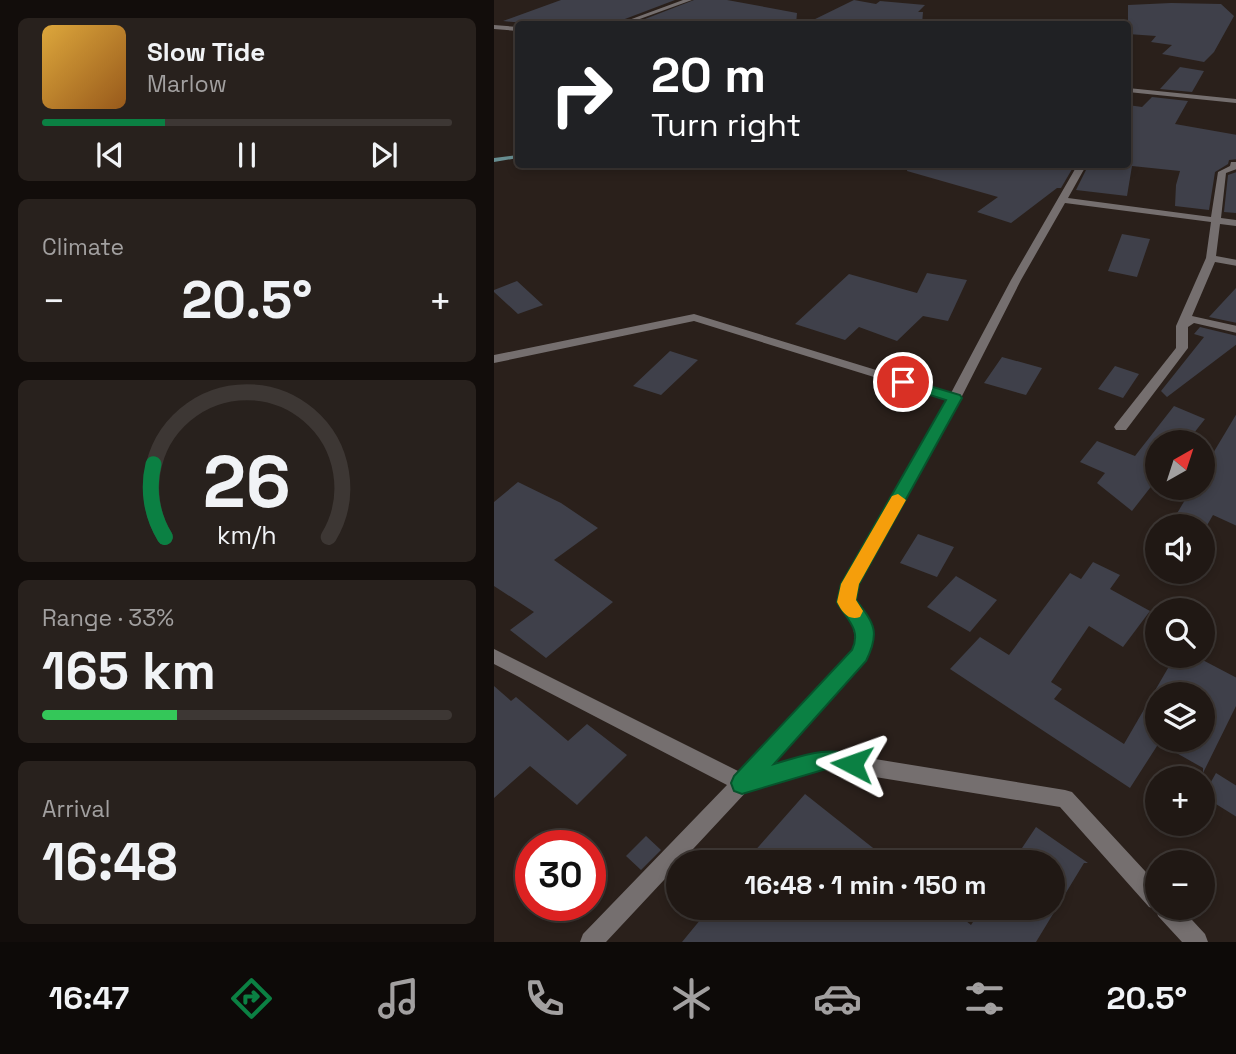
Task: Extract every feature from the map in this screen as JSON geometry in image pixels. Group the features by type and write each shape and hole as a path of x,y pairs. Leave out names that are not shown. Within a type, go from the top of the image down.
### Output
{"street":[{"path":"630,21 689,0"},
{"path":"494,27 515,29"},
{"path":"1131,90 1237,101"},
{"path":"1121,427 1182,348 1182,326 1211,258 1222,172 1234,167 1234,163"},
{"path":"591,942 859,655 866,640 863,622 846,602 850,584 955,398 1016,280 1081,168"},
{"path":"1064,200 1237,223"},
{"path":"1211,258 1237,263"},
{"path":"494,359 694,317 955,398"},
{"path":"1182,326 1192,319 1237,330"},
{"path":"494,656 742,783 826,760 1065,799 1145,886"},
{"path":"1176,920 1197,942"}],"building":[{"path":"561,0 675,0 620,21 503,21"},
{"path":"694,0 727,0 797,13 796,21 640,21"},
{"path":"854,0 876,4 880,1 925,5 918,12 923,12 922,21 811,21"},
{"path":"1221,4 1234,16 1214,52 1204,62 1162,54 1172,45 1151,42 1156,36 1131,34 1128,5"},
{"path":"1180,67 1204,71 1192,92 1160,89"},
{"path":"1152,97 1188,101 1175,124 1237,135 1237,159 1229,160 1228,164 1215,172 1209,210 1175,206 1180,171 1132,166 1127,196 1076,190 1087,168 1131,168 1131,105 1142,107"},
{"path":"907,168 1073,168 1061,188 1057,188 1011,223 977,212 998,197 907,171"},
{"path":"1237,172 1237,213 1224,212 1228,175"},
{"path":"1122,234 1150,239 1137,277 1108,271"},
{"path":"927,273 967,280 948,321 923,316 897,341 859,327 845,340 795,324 849,274 917,293"},
{"path":"517,281 543,305 518,314 494,292"},
{"path":"1237,287 1237,323 1209,317"},
{"path":"1200,327 1237,336 1237,344 1167,397 1161,391 1204,337 1194,334"},
{"path":"670,351 698,360 661,395 633,386"},
{"path":"1002,357 1042,368 1026,395 984,383"},
{"path":"1115,366 1139,374 1123,398 1098,389"},
{"path":"1174,406 1205,419 1196,430 1155,430"},
{"path":"1237,413 1237,526 1215,514 1177,514 1185,500 1215,500 1215,450"},
{"path":"1097,441 1135,456 1145,443 1145,494 1132,511 1097,483 1105,473 1080,462"},
{"path":"518,482 561,503 598,528 554,560 613,602 546,658 510,630 534,612 494,586 494,502"},
{"path":"918,534 954,547 937,577 900,563"},
{"path":"1093,562 1120,575 1110,589 1145,608 1145,618 1123,647 1089,626 1051,682 1062,689 1054,699 1124,744 1145,708 1145,752 1153,752 1130,788 950,669 980,637 1009,655 1070,573 1081,579"},
{"path":"956,576 997,600 970,632 927,607"},
{"path":"1215,666 1237,678 1237,704 1215,749 1215,682 1160,682 1168,668"},
{"path":"494,686 511,701 516,697 568,741 587,724 627,755 577,805 530,766 494,798"},
{"path":"1175,752 1213,752 1206,766 1199,766"},
{"path":"1215,775 1237,786 1237,817 1215,803"},
{"path":"805,794 876,850 755,850"},
{"path":"1036,827 1088,863 1084,863 1065,894 1065,850 1021,850"},
{"path":"646,836 661,850 641,870 626,856"},
{"path":"700,920 965,920 971,925 974,920 1049,920 1036,942 682,942"}],"waterway":[{"path":"494,160 515,157"}],"slow traffic":[{"path":"854,611 846,602 850,584 898,500"}],"route":[{"path":"852,764 826,760 742,783 859,655 866,640 863,622 846,602 850,584 955,398 903,382"}]}
